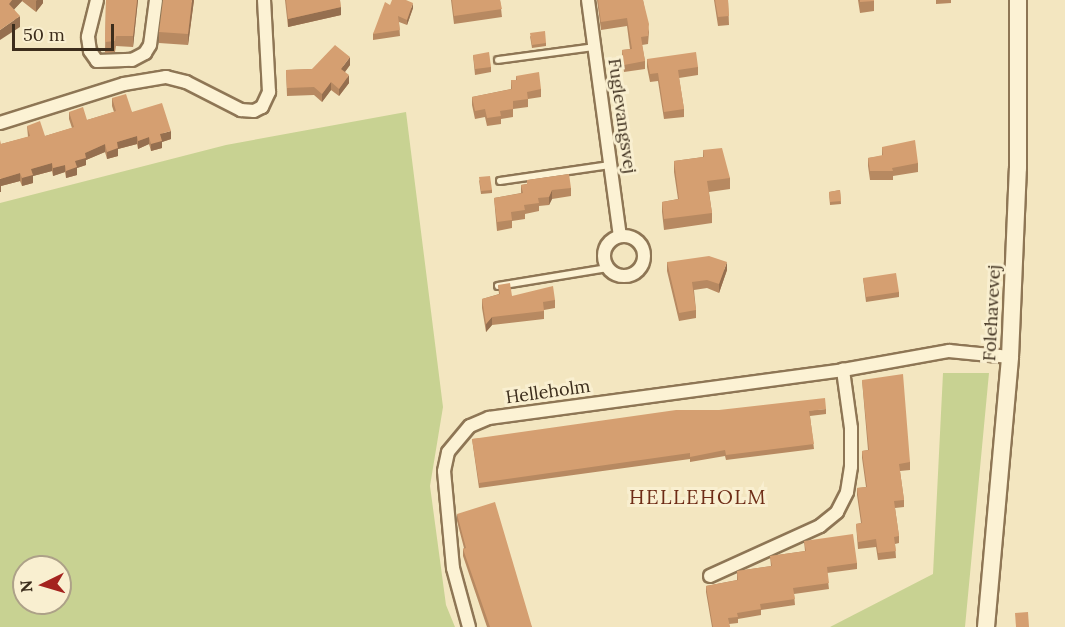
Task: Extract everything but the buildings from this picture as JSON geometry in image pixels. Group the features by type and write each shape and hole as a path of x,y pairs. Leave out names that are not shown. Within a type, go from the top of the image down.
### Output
{"street":[{"path":"97,0 88,37 90,51 97,61 132,60 145,54 150,45 156,0"},
{"path":"0,123 124,84 166,77 186,82 241,110 254,111 262,107 269,92 264,0"},
{"name":"Fuglevangsvej","path":"588,0 620,236"},
{"name":"Folehavevej","path":"986,627 1010,357 1018,168 1018,0"},
{"path":"620,236 636,240 642,247 643,264 632,276 622,277 608,268 605,248 620,236"},
{"name":"Helleholm","path":"469,627 453,568 444,471 448,452 470,426 489,418 843,370 949,351 1010,357"},
{"path":"710,576 820,526 837,512 847,492 851,467 851,428 843,370"}],"lane":[{"path":"498,60 595,47"},
{"path":"500,181 611,164"},
{"path":"498,286 608,268"}],"green space":[{"path":"406,112 443,407 430,486 446,605 455,627 0,627 0,203 226,145"},
{"path":"943,373 989,373 965,627 830,627 933,574"}],"district":[{"name":"HELLEHOLM","path":"698,496"}]}
